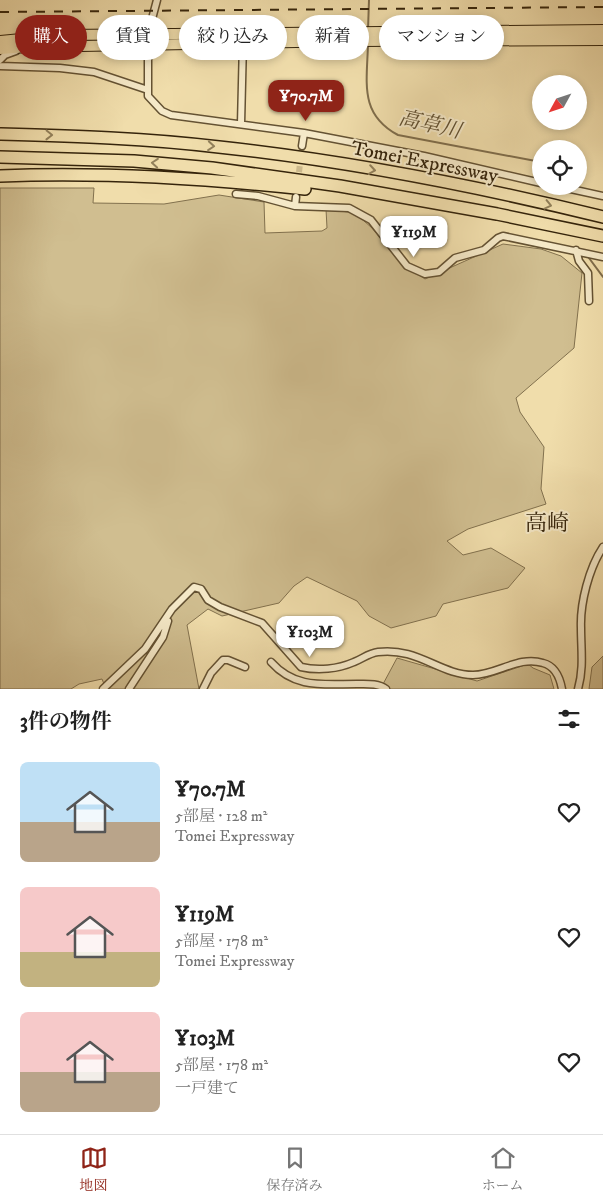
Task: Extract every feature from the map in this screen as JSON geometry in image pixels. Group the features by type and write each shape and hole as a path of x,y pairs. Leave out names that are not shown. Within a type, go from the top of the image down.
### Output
{"highway":[{"path":"376,36 603,30"},
{"path":"2,40 63,35 97,37"},
{"path":"369,36 603,40"},
{"path":"169,39 297,37"},
{"path":"0,49 15,48"},
{"name":"Tomei Expressway","path":"0,134 113,138 220,147 403,175 603,217"},
{"name":"Tomei Expressway","path":"0,157 134,161 212,168 340,186 497,214 603,236"},
{"name":"Tomei Expressway","path":"0,176 132,175 212,179 340,193 497,214"}],"street":[{"path":"154,15 157,0"},
{"path":"0,60 5,55 15,51"},
{"path":"148,60 148,96 154,105 171,115 304,133 424,156 532,181"},
{"path":"241,124 243,60"},
{"path":"0,66 60,68 94,72 148,90"},
{"path":"302,146 304,133"},
{"path":"587,193 603,196"},
{"path":"236,194 258,196 295,206 339,206 359,212 371,220 407,266 425,274 439,272 455,258 484,250 503,236 576,250 603,258"},
{"path":"295,206 296,197"},
{"path":"576,250 579,261 588,273 589,301"},
{"path":"578,689 584,653 581,627 583,608 593,567 603,547"},
{"path":"103,689 145,649 172,609 194,587 201,589 208,600 262,624 302,667 311,669 341,666 377,652 408,652 444,668 473,675 530,661 544,663 553,669 560,679 562,689"},
{"path":"129,689 164,637 172,609"},
{"path":"203,689 211,673 222,660 228,660 245,667"},
{"path":"271,662 290,679 302,683 368,684 382,686 386,689"}],"shaded area":[{"path":"0,188 94,188 93,203 164,204 219,195 264,202 265,233 322,231 327,228 326,209 355,213 372,228 401,263 425,279 503,244 541,249 561,256 582,273 574,348 516,398 520,412 544,447 541,489 546,504 468,529 447,541 463,555 491,548 525,568 508,588 443,604 436,616 391,628 369,616 357,601 307,577 294,586 279,603 222,616 208,609 187,625 199,689 106,689 102,679 79,684 71,689 0,689"},
{"path":"603,656 603,689 589,689 592,667"},
{"path":"397,658 477,681 528,664 550,675 554,689 386,689 382,686"}],"waterway":[{"name":"高草川","path":"368,15 369,0"},
{"name":"高草川","path":"368,60 367,84 371,107 385,127 398,135 532,160"},
{"name":"高草川","path":"589,258 603,277"}],"tunnel":[{"path":"298,181 302,146"}],"railway":[{"path":"0,12 603,7"}],"district":[{"name":"高崎","path":"547,522"}]}
